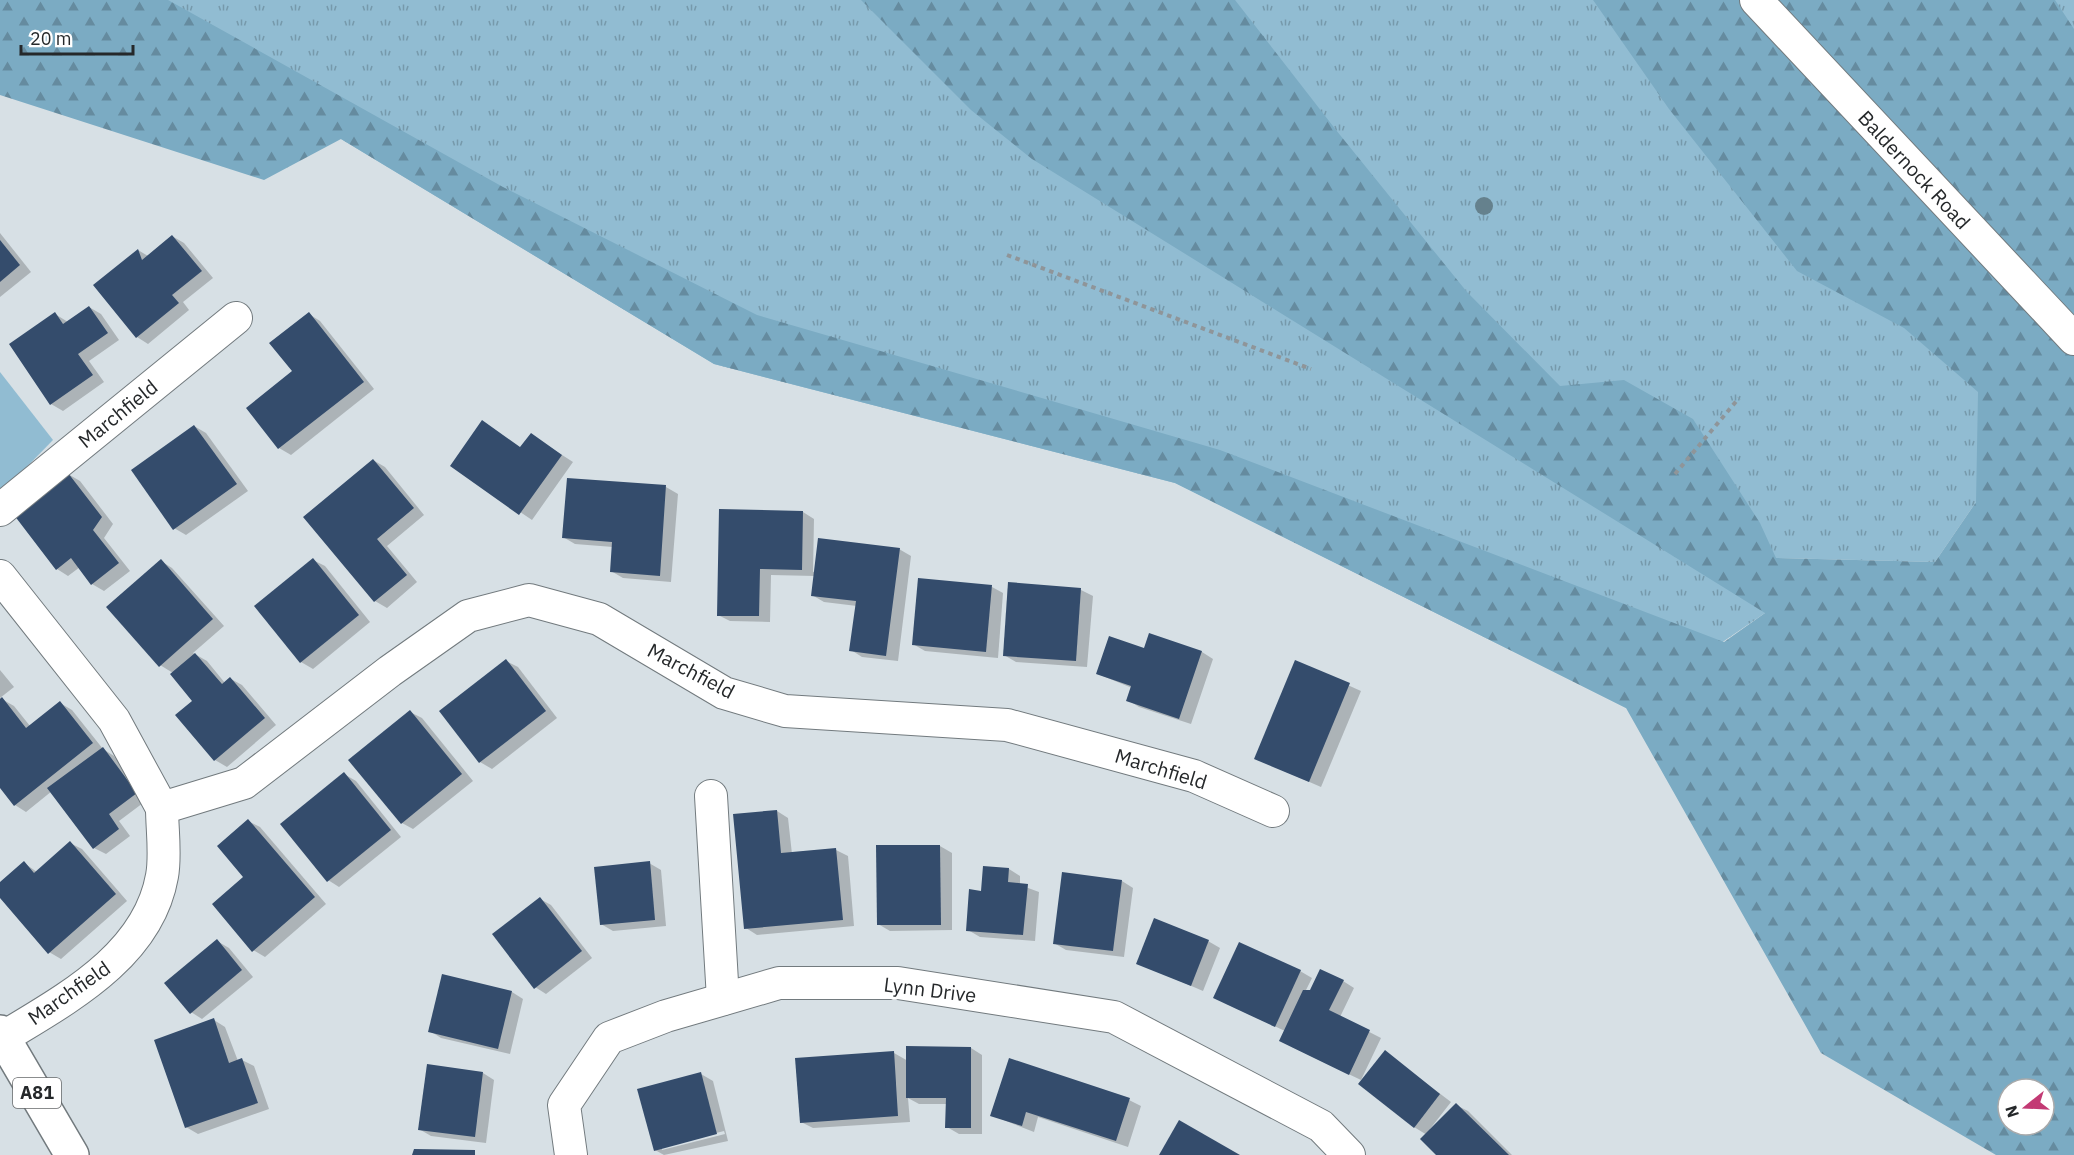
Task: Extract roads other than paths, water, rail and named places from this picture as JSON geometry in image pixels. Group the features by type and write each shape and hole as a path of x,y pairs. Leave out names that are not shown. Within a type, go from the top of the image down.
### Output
{"main road":[{"name":"A81","path":"2,1035 72,1155"}],"street":[{"name":"Baldernock Road","path":"1756,0 2074,339"},
{"name":"Marchfield","path":"0,510 236,318"},
{"name":"Marchfield","path":"0,576 114,720 162,807 162,876 143,927 108,968 2,1035"},
{"name":"Marchfield","path":"162,807 244,783 390,670 468,616 529,600 599,619 724,693 785,711 1007,725 1194,776 1274,811"},
{"path":"711,796 723,999"},
{"name":"Lynn Drive","path":"571,1155 564,1105 609,1038 666,1016 779,984 898,983 1114,1017 1321,1126 1349,1155"}]}
